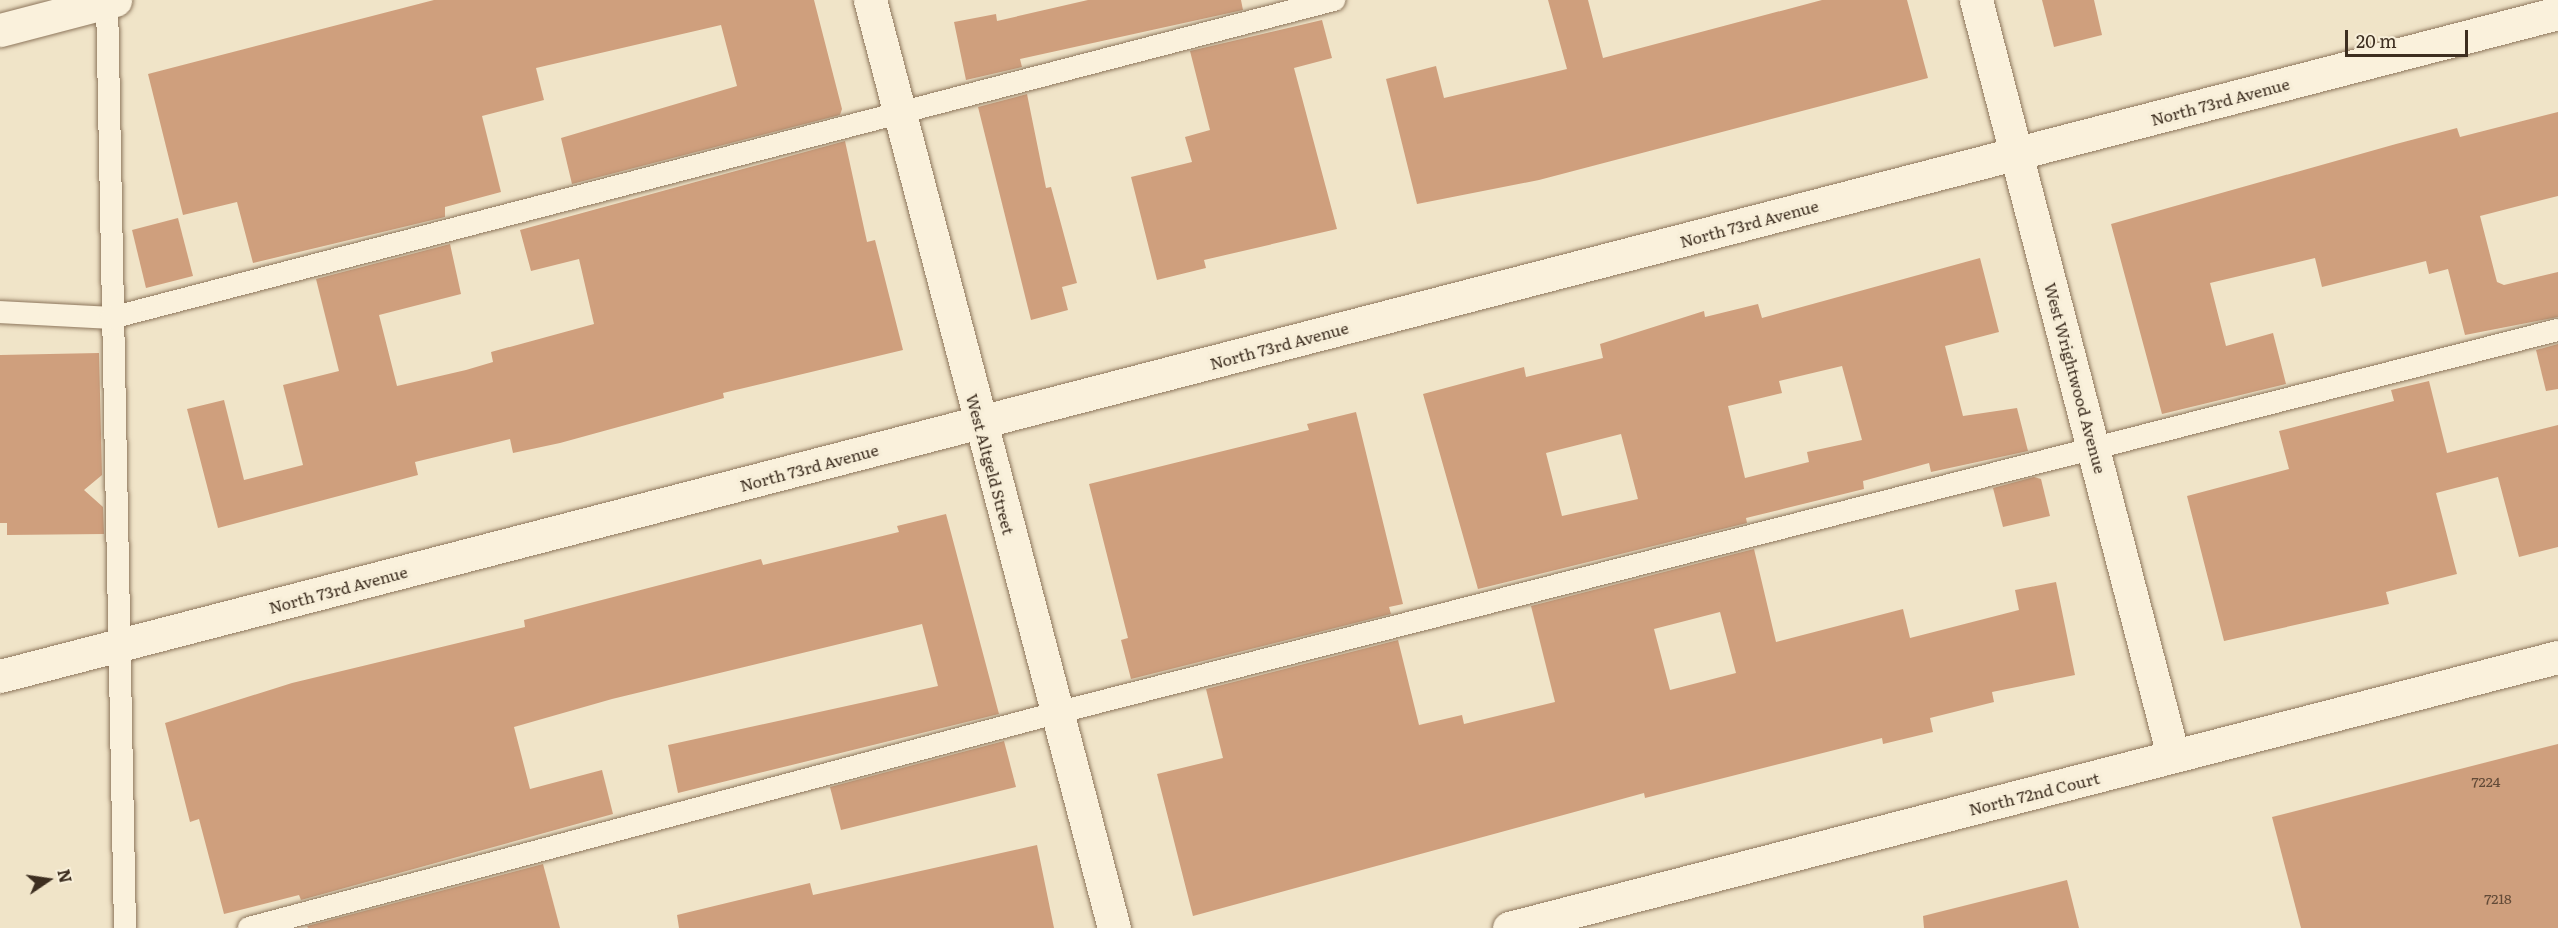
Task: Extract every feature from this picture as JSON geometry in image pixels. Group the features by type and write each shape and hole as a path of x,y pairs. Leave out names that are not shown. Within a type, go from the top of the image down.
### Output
{"street":[{"name":"West Altgeld Street","path":"870,0 1114,928"},
{"name":"West Wrightwood Avenue","path":"1976,0 2174,756"},
{"path":"0,30 110,1"},
{"name":"North 73rd Avenue","path":"0,676 2558,13"},
{"name":"North 72nd Court","path":"1509,928 2558,657"}],"lane":[{"path":"0,312 111,318 1334,0"},
{"path":"110,1 111,318 125,928"},
{"path":"249,928 1056,713 2558,330"}],"building":[{"path":"434,0 814,0 842,109 840,115 572,184 561,138 737,86 721,25 536,68 544,100 482,116 501,192 445,207 445,217 253,263 237,202 183,215 148,74"},
{"path":"1088,0 1241,0 1243,10 1020,59 1022,67 966,80 954,22 996,14 997,21"},
{"path":"1548,0 1588,0 1603,58 1822,0 1907,0 1928,78 1539,180 1417,204 1386,79 1436,66 1444,98 1567,69"},
{"path":"2042,0 2094,0 2102,35 2054,47"},
{"path":"1322,20 1332,58 1294,68 1337,229 1204,260 1206,268 1157,280 1131,177 1192,162 1185,137 1210,130 1190,51"},
{"path":"1027,94 1046,188 1051,187 1077,283 1062,287 1068,310 1031,320 978,107"},
{"path":"2558,112 2558,196 2480,216 2497,282 2504,285 2558,272 2558,317 2465,335 2448,269 2429,274 2426,261 2322,287 2315,258 2210,283 2226,346 2273,333 2286,384 2162,414 2111,224 2457,128 2460,137"},
{"path":"845,141 867,242 875,240 903,350 723,393 724,398 560,443 513,453 510,439 415,462 418,475 218,528 187,409 224,400 244,480 303,465 283,385 339,371 316,279 450,244 461,294 379,315 397,386 466,370 493,362 491,352 594,324 579,259 531,271 520,230"},
{"path":"178,218 193,276 146,288 132,230"},
{"path":"1980,258 1999,332 1945,346 1963,416 2017,408 2028,451 1931,472 1929,463 1863,481 1864,489 1746,518 1747,523 1478,589 1423,394 1524,367 1526,377 1603,358 1600,344 1704,311 1705,317 1758,304 1762,318","holes":["1842,366 1862,440 1807,452 1809,462 1745,478 1728,406 1782,393 1779,381","1621,434 1638,499 1562,516 1546,453"]},
{"path":"2558,344 2558,389 2546,391 2536,350"},
{"path":"99,353 102,475 84,490 103,507 104,534 7,535 7,523 0,523 0,355"},
{"path":"2429,381 2447,453 2558,425 2558,547 2519,557 2498,477 2436,493 2457,574 2386,592 2389,604 2224,641 2187,496 2289,469 2279,431 2394,401 2391,390"},
{"path":"1356,412 1403,604 1389,607 1391,614 1131,679 1121,640 1128,638 1089,484 1309,430 1307,424"},
{"path":"2034,477 2041,479 2050,516 2003,527 1993,488"},
{"path":"946,514 999,714 678,793 668,745 938,686 922,624 612,699 514,727 530,789 602,770 613,814 301,900 299,895 224,914 199,819 190,822 165,723 292,683 525,627 524,620 761,559 763,565 899,532 897,526"},
{"path":"1754,549 1776,642 1903,609 1910,638 2019,610 2015,590 2056,582 2075,675 1992,692 1994,702 1930,718 1933,732 1883,744 1882,738 1645,798 1644,793 1193,916 1157,774 1223,758 1206,689 1398,640 1419,725 1462,715 1464,724 1555,702 1531,606","holes":["1720,612 1736,673 1670,690 1654,629"]},
{"path":"1004,741 1016,787 841,830 830,787"},
{"path":"2558,744 2558,928 2301,928 2272,817"},
{"path":"1037,845 1054,928 679,928 677,915 810,883 813,895"},
{"path":"543,864 560,928 308,928 307,926"},
{"path":"2067,880 2079,928 1924,928 1923,916"}]}
